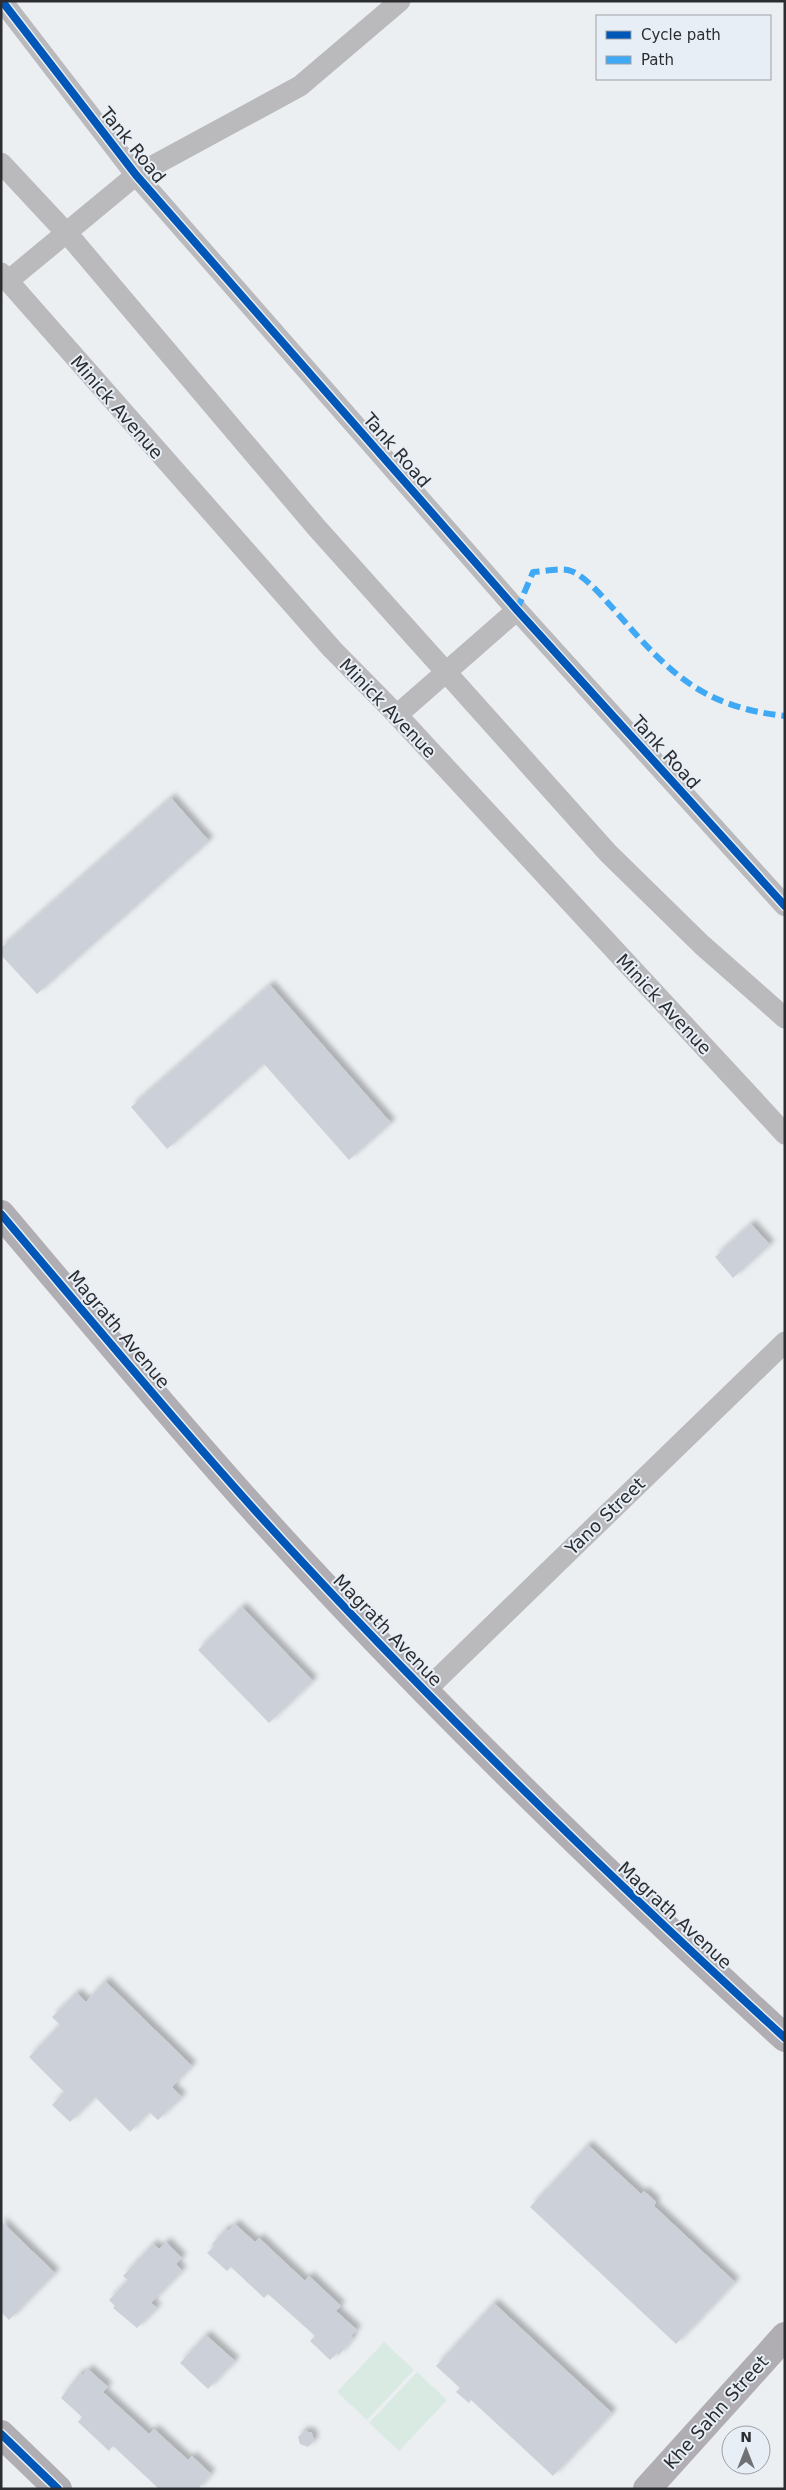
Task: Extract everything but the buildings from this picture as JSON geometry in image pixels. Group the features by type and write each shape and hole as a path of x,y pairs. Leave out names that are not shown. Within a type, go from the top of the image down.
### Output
{"main road":[{"name":"Magrath Avenue","path":"1,1214 183,1428 304,1564 425,1691 588,1853 785,2038"},
{"name":"Khe Sahn Street","path":"647,2489 785,2336"},
{"path":"1,2434 58,2489"}],"street":[{"name":"Tank Road","path":"2,1 136,174 517,610 785,906"},
{"path":"5,277 66,233 136,174 300,86 400,1"},
{"path":"1,163 66,233 250,452 608,853 702,945 785,1018"},
{"name":"Minick Avenue","path":"5,277 332,649 397,715 785,1134"},
{"path":"397,715 517,610"},
{"name":"Yano Street","path":"425,1691 785,1342"}],"shaded area":[{"path":"384,2342 414,2370 367,2420 337,2392"},
{"path":"417,2372 447,2400 399,2451 369,2423"}],"marked path":[{"path":"517,610 533,572 571,571 590,584 654,654 690,684 710,696 732,705 785,716"}],"cycle path":[{"path":"2,1 136,175 517,610 785,906"},
{"path":"1,1214 226,1478 362,1626 600,1865 785,2038"},
{"path":"1,2434 58,2489"}]}
